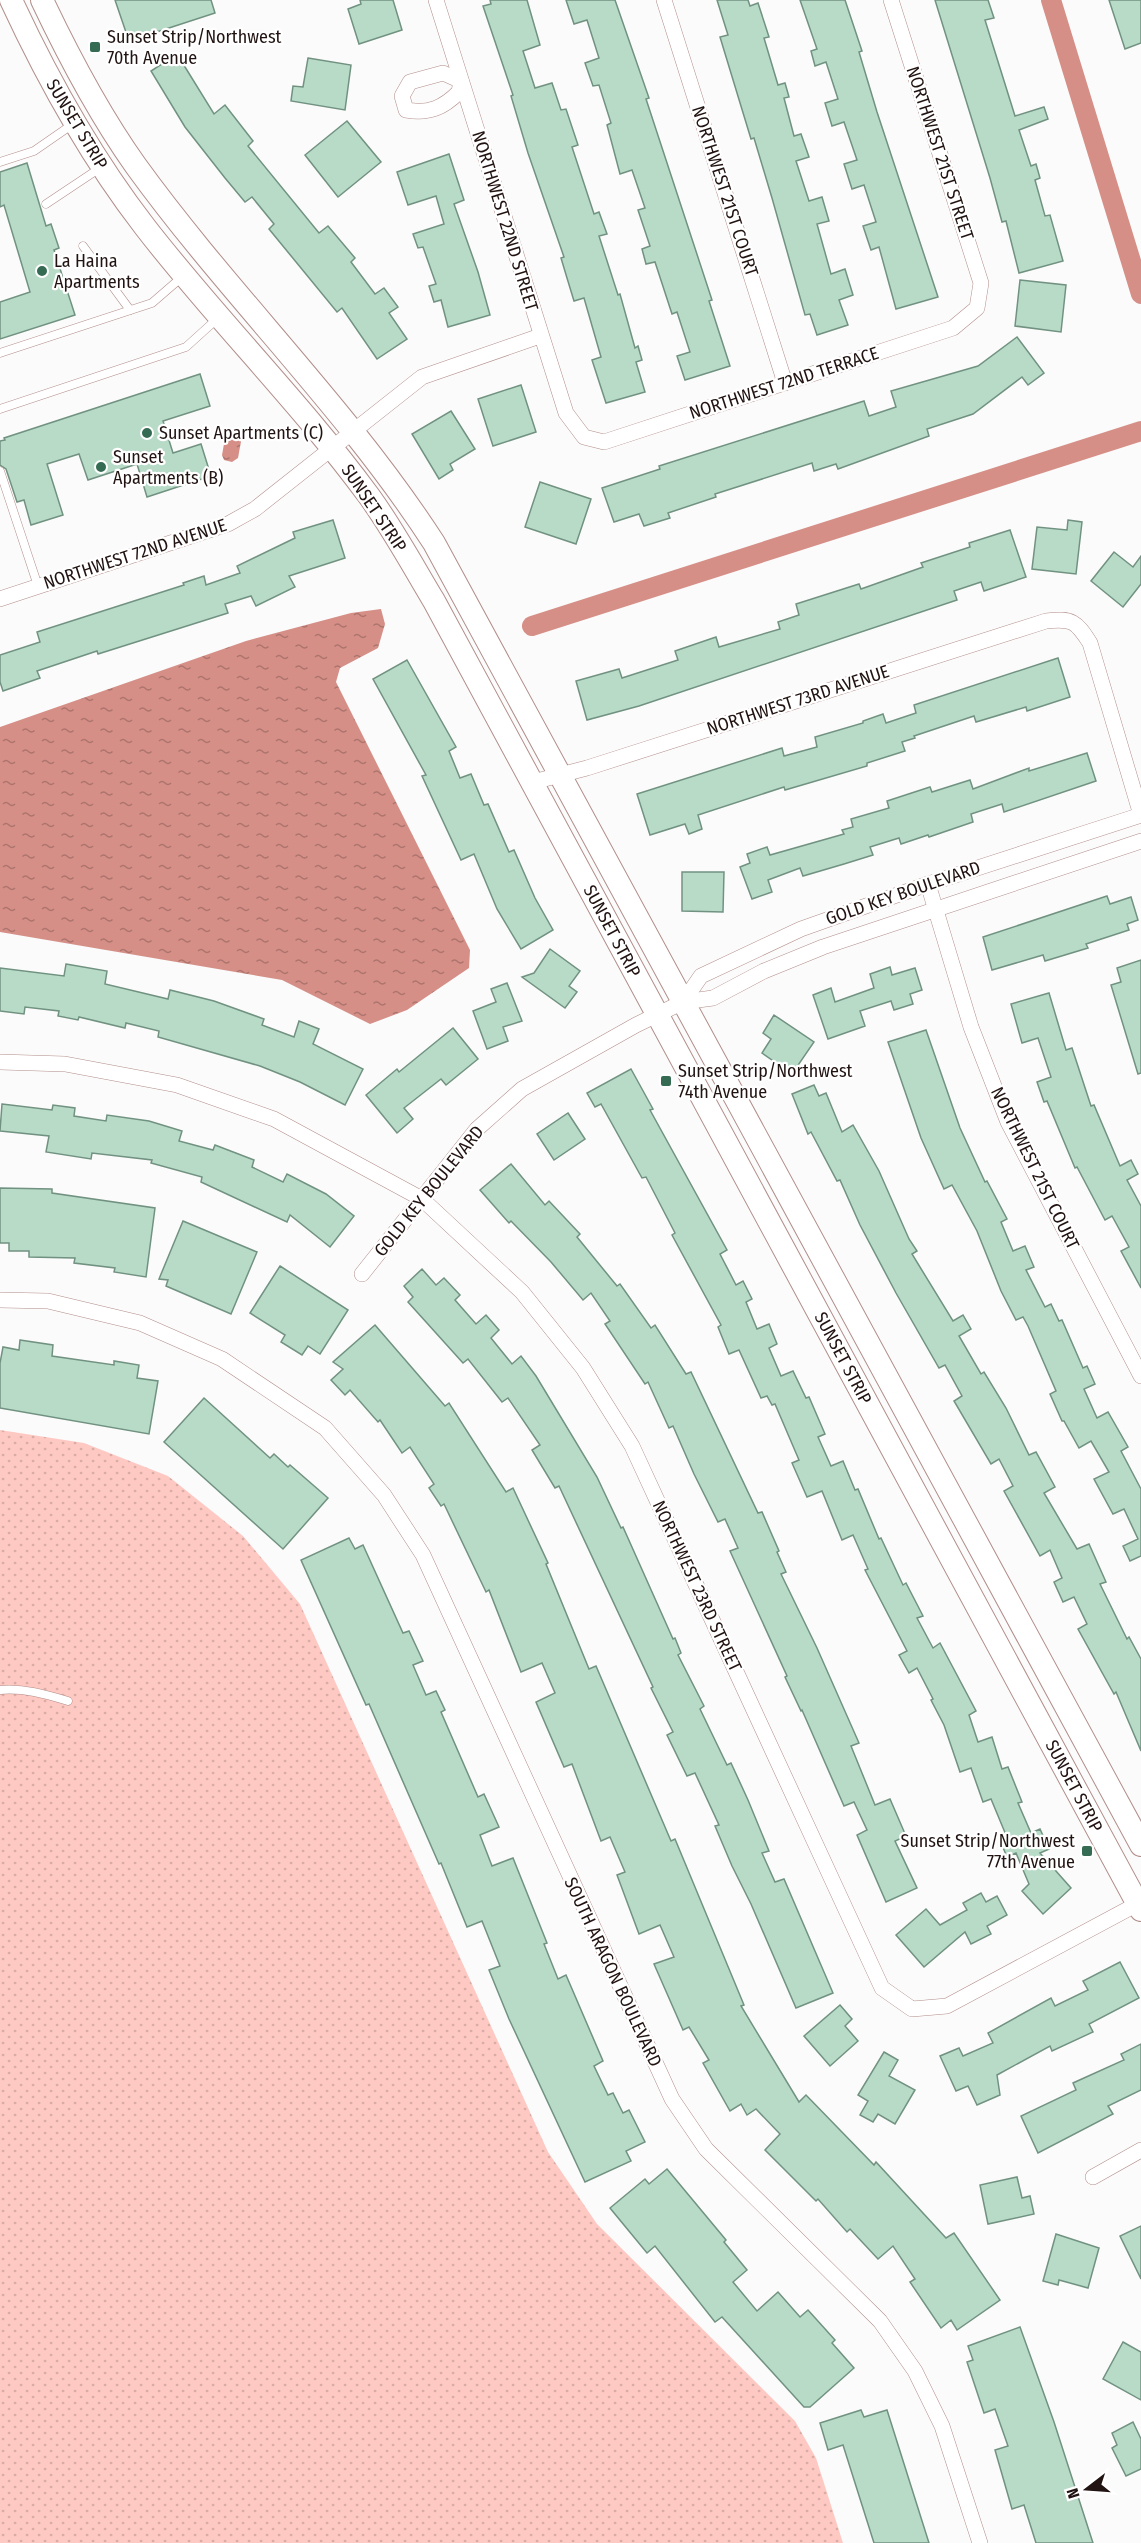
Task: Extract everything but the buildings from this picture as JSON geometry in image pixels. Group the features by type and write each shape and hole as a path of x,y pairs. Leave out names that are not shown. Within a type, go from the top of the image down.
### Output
{"street":[{"name":"SUNSET STRIP","path":"10,0 44,71 102,167 144,226 370,497 434,601 1140,1905"},
{"name":"SUNSET STRIP","path":"42,0 91,94 121,144 171,212 354,430 434,543 1141,1845"},
{"name":"NORTHWEST 22ND STREET","path":"436,0 566,413 584,438"},
{"name":"NORTHWEST 21ST COURT","path":"664,0 785,383"},
{"name":"NORTHWEST 21ST STREET","path":"891,0 981,283 977,308"},
{"path":"200,293 223,274"},
{"name":"NORTHWEST 72ND TERRACE","path":"584,438 604,442 952,328 977,308"},
{"name":"NORTHWEST 72ND AVENUE","path":"0,599 228,524 255,509 422,377 540,336"},
{"name":"NORTHWEST 73RD AVENUE","path":"533,783 1046,621 1064,619 1078,624 1090,643 1141,815"},
{"name":"GOLD KEY BOULEVARD","path":"683,1002 701,976 801,929 928,884 1141,815"},
{"name":"GOLD KEY BOULEVARD","path":"362,1274 477,1130 522,1089 657,1014 683,1002 713,998 764,971 824,947 1141,841"},
{"name":"NORTHWEST 21ST COURT","path":"928,884 971,1027 1008,1122 1141,1376"},
{"path":"0,1062 65,1064 177,1085 274,1119 422,1199"},
{"name":"NORTHWEST 23RD STREET","path":"422,1199 522,1292 582,1368 632,1446 882,1988 912,2009 947,2006 1140,1905"},
{"name":"SOUTH ARAGON BOULEVARD","path":"0,1300 48,1301 140,1323 222,1359 325,1428 384,1495 423,1555 672,2099 706,2149 880,2321 915,2371 942,2426 980,2543"},
{"path":"1093,2177 1141,2150"}],"lane":[{"path":"0,162 34,151 74,124"},
{"path":"46,204 102,167"},
{"path":"83,246 130,310"},
{"path":"0,352 152,303 185,275"},
{"path":"0,409 186,346 220,316"},
{"path":"0,471 38,586"},
{"path":"0,1690 25,1690 68,1701"}],"shaded area":[{"path":"0,1430 84,1443 168,1476 243,1536 300,1604 548,2152 597,2224 795,2421 816,2458 843,2543 0,2543"}],"water":[{"path":"230,430 238,431 242,436 238,458 232,462 224,460 222,455 226,433"},
{"path":"381,609 385,624 378,648 340,668 336,682 470,950 469,968 407,1010 370,1024 282,980 0,932 0,727 246,641 351,613"}],"waterway":[{"path":"1051,0 1141,294"},
{"path":"532,626 1141,431"}],"place":[{"name":"Sunset Strip/Northwest 70th Avenue","path":"95,47"},
{"name":"La Haina Apartments","path":"42,271"},
{"name":"Sunset Apartments (C)","path":"147,433"},
{"name":"Sunset Apartments (B)","path":"101,467"},
{"name":"Sunset Strip/Northwest 74th Avenue","path":"666,1081"},
{"name":"Sunset Strip/Northwest 77th Avenue","path":"1087,1851"}]}
